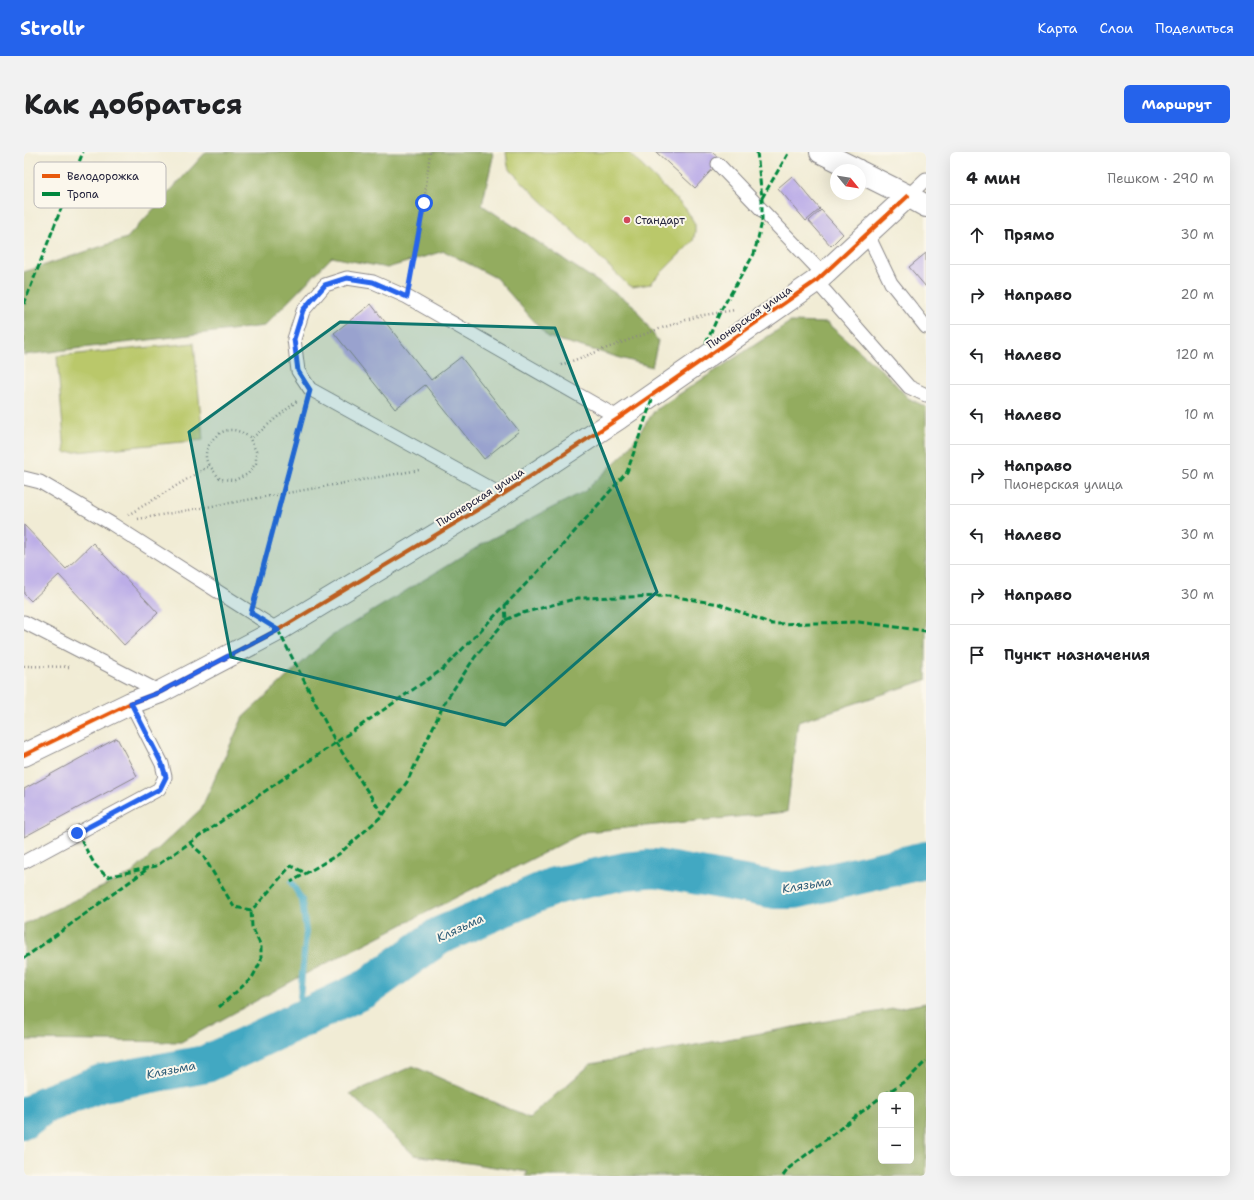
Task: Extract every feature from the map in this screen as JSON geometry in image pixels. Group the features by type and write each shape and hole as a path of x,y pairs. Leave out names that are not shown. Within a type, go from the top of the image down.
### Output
{"street":[{"path":"821,152 845,164"},
{"path":"866,175 917,201"},
{"name":"Пионерская улица","path":"24,755 131,703 160,692 278,630 502,495 619,418 820,278 868,235 917,201"}],"lane":[{"path":"718,164 820,278 909,387 926,395"},
{"path":"917,201 926,179"},
{"path":"868,235 891,283 926,327"},
{"path":"502,495 310,390 298,371 294,339 303,310 325,285 347,278 373,282 407,297 619,418"},
{"path":"24,478 40,482 112,524 278,630"},
{"path":"24,622 160,692"},
{"path":"24,862 160,789 166,777 162,764 131,703"}],"path":[{"path":"407,297 424,203 430,152"},
{"path":"539,373 698,316 742,309"},
{"path":"248,436 252,438 310,390"},
{"path":"251,613 310,390"},
{"path":"231,430 243,432 248,436 256,451 256,463 248,474 235,480 220,479 208,463 206,457 208,445 217,434 231,430"},
{"path":"112,524 208,466 208,463"},
{"path":"112,524 449,465"}],"highlighted area":[{"path":"340,322 555,328 657,592 505,725 231,657 189,432"}],"green space":[{"path":"206,152 492,152 493,157 482,205 633,305 658,341 652,367 548,337 496,278 444,251 387,268 332,257 264,326 24,355 24,272 127,238 155,208 166,208 166,196"},
{"name":"Стандарт","path":"506,152 628,152 686,209 695,224 693,241 650,284 633,287 627,284 512,172 508,166"},
{"path":"790,322 827,323 886,374 908,398 926,407 926,680 798,722 787,812 585,832 305,974 181,1042 24,1040 24,924 132,873 201,809 243,717 330,637 489,540 585,491 626,452 655,410"},
{"path":"194,343 203,440 65,453 57,356"},
{"path":"926,1003 926,1176 525,1176 528,1172 414,1155 350,1094 413,1066 529,1118 591,1064"}],"building":[{"path":"656,152 712,152 721,160 695,188"},
{"path":"792,176 820,209 806,221 778,188"},
{"path":"821,210 843,234 831,246 809,221"},
{"path":"926,253 926,287 909,267"},
{"path":"371,304 431,380 461,357 519,431 484,459 425,385 395,409 334,333"},
{"path":"24,525 66,569 93,543 158,613 124,645 59,575 31,601 24,594"},
{"path":"117,738 137,776 24,837 24,789"}],"waterway":[{"name":"Клязьма","path":"24,1120 44,1105 102,1083 206,1064 365,989 439,936 554,886 625,871 655,868 776,890 795,890 926,860"},
{"path":"291,882 302,900 306,932 298,1020"}],"marked path":[{"path":"79,162 83,152"},
{"path":"706,343 721,310 754,254 762,222 762,198 757,152"},
{"path":"762,198 789,152"},
{"path":"24,304 61,208"},
{"path":"77,833 95,865 107,877 156,866 443,669 554,555 627,472 654,394"},
{"path":"506,620 519,614 578,598 670,596 719,604 772,624 859,622 926,631"},
{"path":"383,815 407,782 445,702 475,657 506,620 505,605"},
{"path":"278,630 336,743 383,815 339,854 291,882"},
{"path":"190,843 202,854 234,907 251,910 262,900 291,866 306,873"},
{"path":"24,958 146,870"},
{"path":"219,1007 252,978 261,961 261,946 252,927 251,910"},
{"path":"888,1092 908,1079 926,1061"},
{"path":"783,1176 789,1168 878,1099"}],"cycle path":[{"path":"24,755 131,703 160,692 278,630 502,495 619,418 816,281 908,196"}],"place":[{"name":"Стандарт","path":"627,220"}],"route":[{"path":"77,833 160,789 166,777 162,764 131,703 160,692 278,630 251,613 310,390 298,371 294,339 303,310 325,285 347,278 373,282 407,297 424,203"}]}
